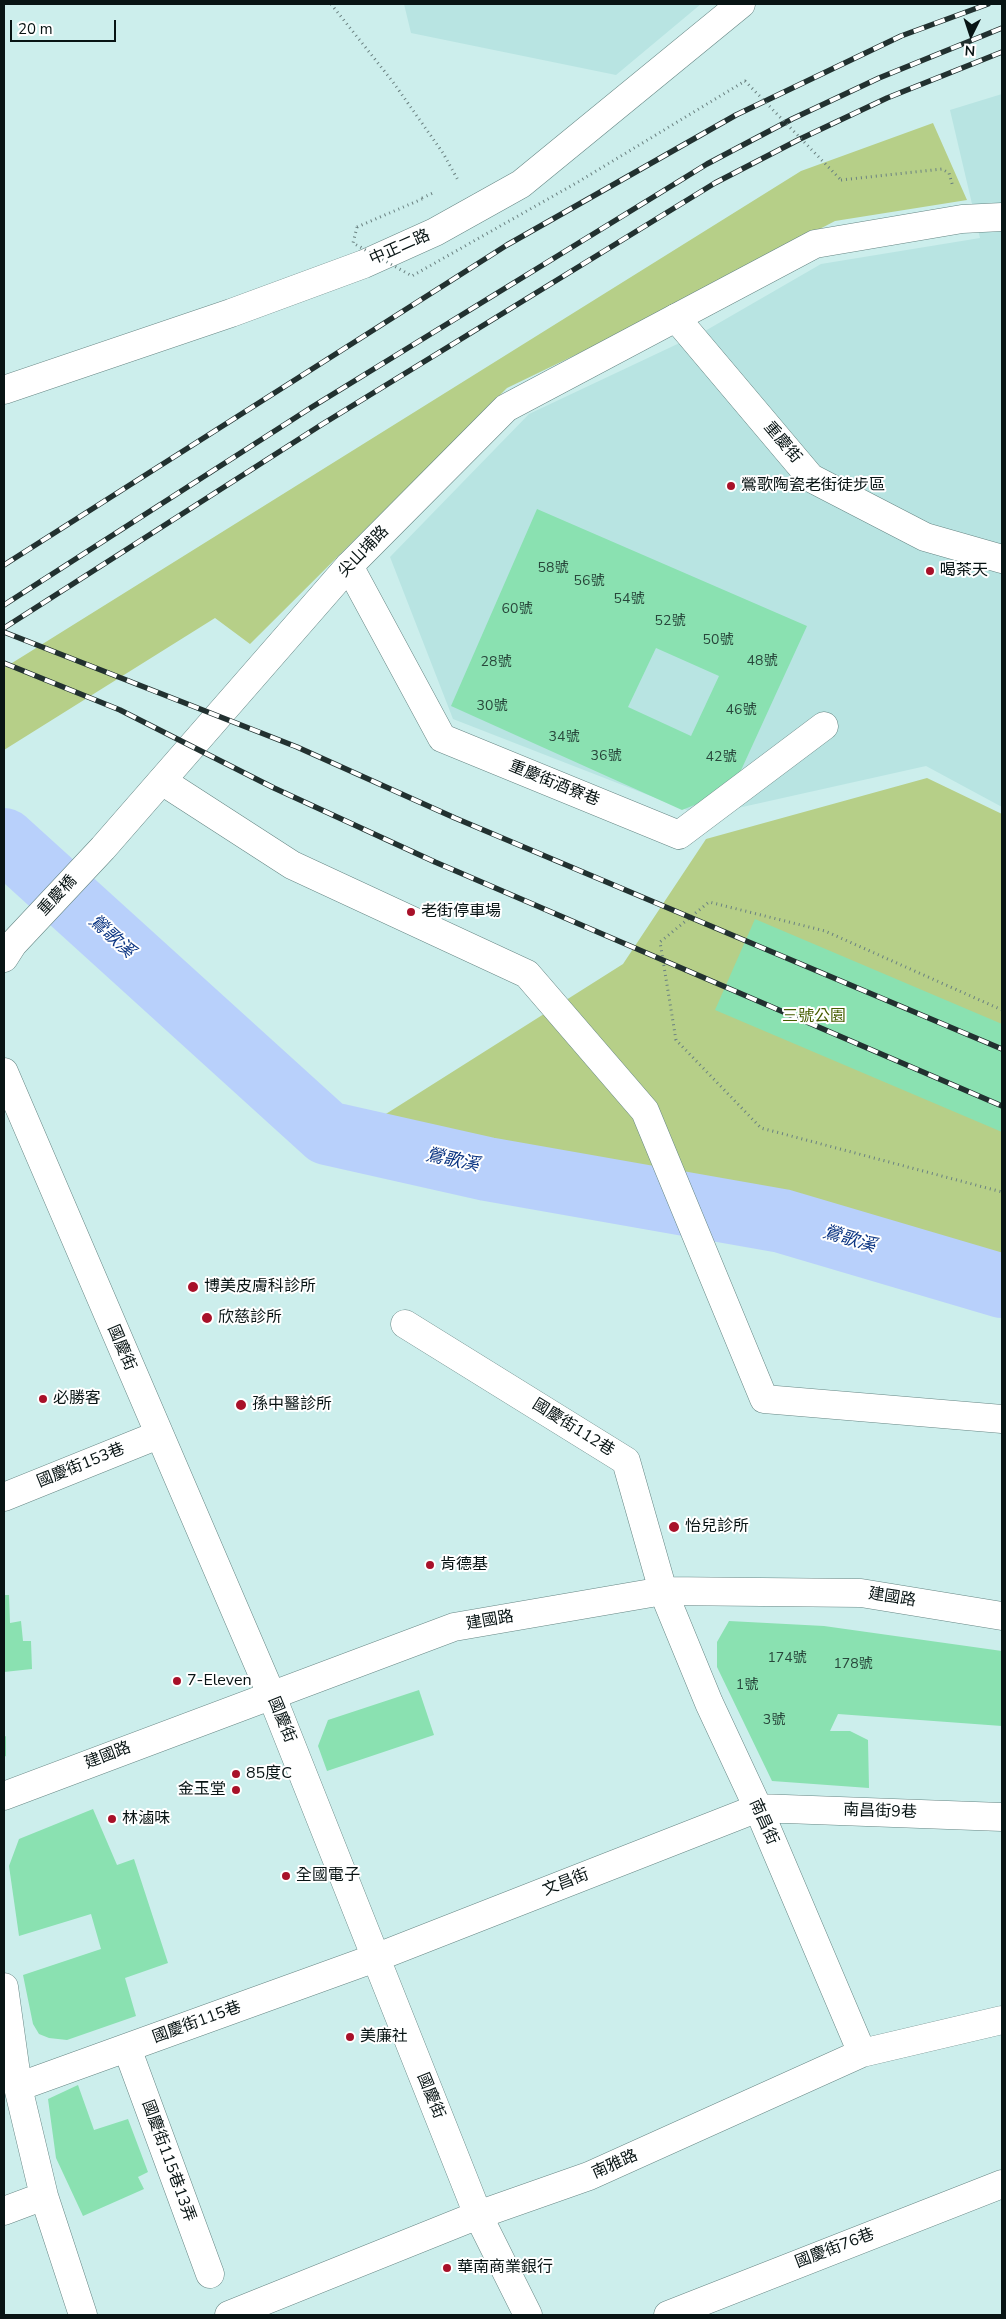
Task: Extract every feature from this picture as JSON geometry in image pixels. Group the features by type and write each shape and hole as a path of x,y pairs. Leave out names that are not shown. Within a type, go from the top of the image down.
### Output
{"street":[{"name":"中正二路","path":"4,390 231,313 364,264 435,232 521,184 741,4"},
{"name":"尖山埔路","path":"103,848 349,566 506,408 815,244 962,219 1002,217"},
{"name":"重慶街","path":"676,318 811,478 925,537 1002,559"},
{"name":"重慶街酒寮巷","path":"349,566 442,738 679,835 824,726"},
{"path":"162,781 292,865 527,974 645,1111 764,1399 1002,1419"},
{"name":"重慶橋","path":"9,951 103,848"},
{"name":"國慶街","path":"4,1072 158,1435 271,1694 478,2215 528,2315"},
{"name":"國慶街112巷","path":"405,1324 626,1461 663,1591"},
{"name":"國慶街153巷","path":"4,1497 158,1435"},
{"name":"建國路","path":"4,1796 271,1694 454,1627 663,1591 861,1593 1002,1616"},
{"name":"南昌街","path":"663,1591 709,1703 758,1808 862,2053"},
{"name":"南昌街9巷","path":"758,1808 1002,1817"},
{"name":"文昌街","path":"375,1958 758,1808"},
{"name":"國慶街115巷","path":"18,2087 375,1958"},
{"path":"4,1987 18,2087 44,2196 83,2315"},
{"name":"南雅路","path":"229,2315 478,2215 589,2176 862,2053 1002,2020"},
{"name":"國慶街115巷13弄","path":"127,2048 210,2274"},
{"name":"國慶街76巷","path":"668,2315 1002,2184"},
{"path":"4,2211 44,2196"}],"path":[{"path":"331,4 393,82 443,154 459,182 452,185"},
{"path":"357,227 354,243 412,276 578,182 746,82 841,180 942,169"},
{"path":"422,198 437,192"},
{"path":"1002,1010 825,931 709,902 660,942 676,1040 761,1128 1002,1192"}],"shaded area":[{"path":"404,4 701,4 616,75 411,33"},
{"name":"鶯歌陶瓷老街徒步區","path":"1002,94 1002,807 926,766 702,816 453,719 390,557 529,414 705,331 821,264 980,238 950,110"}],"green space":[{"path":"933,123 967,200 835,221 623,332 507,388 250,644 215,618 4,750 4,668 801,171"},
{"name":"三號公園","path":"927,778 1002,814 1002,1265 720,1187 370,1124 623,964 706,839"}],"building":[{"path":"537,509 807,626 732,790 682,810 451,706","holes":["656,648 719,676 691,736 628,707"]},
{"path":"755,919 1002,1024 1002,1132 715,1010"},
{"path":"4,1595 9,1595 10,1623 21,1621 23,1641 31,1641 32,1669 4,1672"},
{"path":"729,1621 824,1626 1002,1651 1002,1726 838,1714 830,1731 850,1731 868,1740 869,1788 772,1781 717,1667 717,1642"},
{"path":"419,1690 434,1735 327,1771 318,1746 328,1720"},
{"path":"6,1736 6,1756 4,1757 4,1737"},
{"path":"93,1809 117,1865 134,1859 168,1963 125,1978 136,2016 67,2040 49,2038 39,2034 33,2024 23,1975 101,1949 91,1914 19,1936 9,1866 19,1839"},
{"path":"78,2085 94,2130 128,2119 148,2172 138,2177 144,2189 83,2216 56,2158 48,2099"}],"waterway":[{"name":"鶯歌溪","path":"4,840 327,1133 487,1169 782,1221 1002,1286"}],"railway":[{"path":"4,565 507,245 736,115 901,36 988,4"},
{"path":"4,605 312,407 707,164 792,119 879,78 1002,28"},
{"path":"4,628 321,425 715,183 800,139 887,98 1002,52"},
{"path":"4,632 297,747 455,818 1002,1049"},
{"path":"4,663 120,710 274,788 435,862 1002,1106"}],"place":[{"name":"鶯歌陶瓷老街徒步區","path":"731,486"},
{"name":"喝茶天","path":"930,571"},
{"name":"老街停車場","path":"411,912"},
{"name":"博美皮膚科診所","path":"193,1287"},
{"name":"欣慈診所","path":"207,1318"},
{"name":"必勝客","path":"43,1399"},
{"name":"孫中醫診所","path":"241,1405"},
{"name":"怡兒診所","path":"674,1527"},
{"name":"肯德基","path":"430,1565"},
{"name":"7-Eleven","path":"177,1681"},
{"name":"85度C","path":"236,1774"},
{"name":"金玉堂","path":"236,1790"},
{"name":"林滷味","path":"112,1819"},
{"name":"全國電子","path":"286,1876"},
{"name":"美廉社","path":"350,2037"},
{"name":"華南商業銀行","path":"447,2268"}]}
